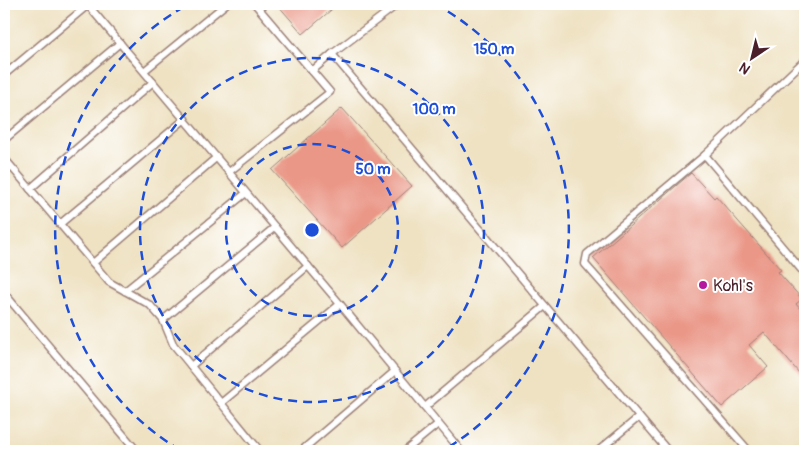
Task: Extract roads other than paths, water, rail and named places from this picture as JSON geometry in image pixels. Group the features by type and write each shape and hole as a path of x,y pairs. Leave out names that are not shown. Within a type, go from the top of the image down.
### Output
{"lane":[{"path":"4,75 88,4 461,451"},
{"path":"144,71 226,4"},
{"path":"229,172 330,92 255,4"},
{"path":"312,71 398,4"},
{"path":"4,140 120,43"},
{"path":"332,54 668,451"},
{"path":"749,451 585,264 587,254 705,155 805,60"},
{"path":"30,190 153,82"},
{"path":"60,224 185,120"},
{"path":"705,155 805,274"},
{"path":"93,263 217,157"},
{"path":"4,158 109,282 150,305 162,320 173,344 260,451"},
{"path":"125,291 246,193"},
{"path":"162,320 275,227"},
{"path":"191,366 308,266"},
{"path":"4,293 137,451"},
{"path":"221,403 340,304"},
{"path":"425,407 545,306"},
{"path":"301,451 395,371"},
{"path":"598,451 639,417"},
{"path":"405,451 438,424"}],"place":[{"name":"Kohl's","path":"703,285"}]}
